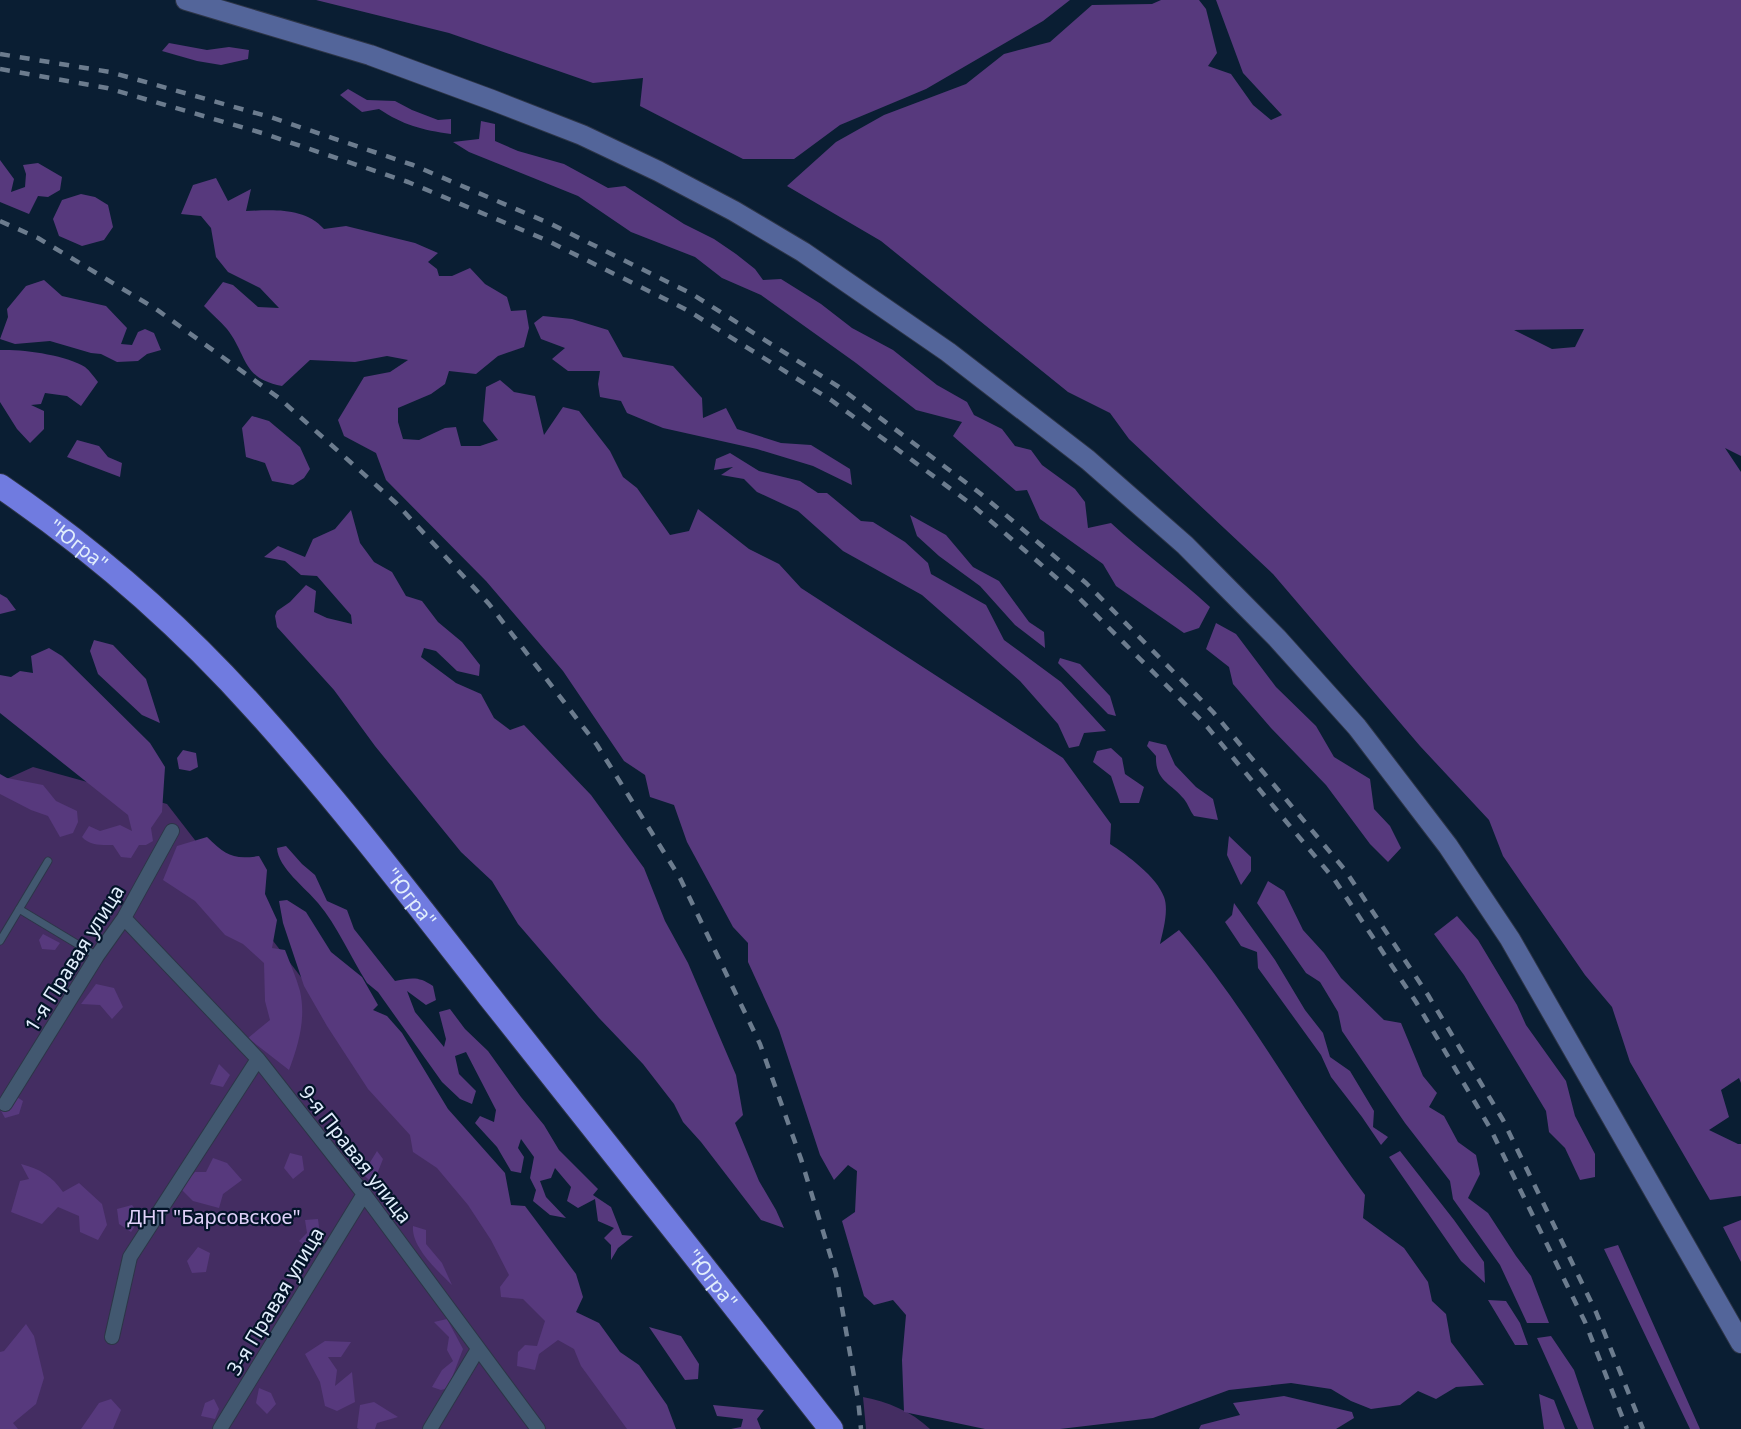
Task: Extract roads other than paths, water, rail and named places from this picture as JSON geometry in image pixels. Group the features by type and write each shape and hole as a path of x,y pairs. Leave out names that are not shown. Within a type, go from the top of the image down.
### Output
{"highway":[{"name":"\"Югра\"","path":"0,486 40,513 108,566 180,632 256,709 412,896 831,1429"}],"main road":[{"path":"186,0 370,55 582,135 658,171 734,211 803,252 948,352 1097,468 1185,545 1276,638 1357,727 1448,846 1510,939 1741,1343"}],"street":[{"name":"1-я Правая улица","path":"5,1104 97,956 124,918 172,831"},
{"name":"9-я Правая улица","path":"124,918 258,1059 364,1194 538,1429"},
{"path":"112,1337 130,1257 258,1059"},
{"name":"3-я Правая улица","path":"220,1429 364,1194"},
{"path":"430,1429 478,1349"}],"lane":[{"path":"0,941 48,861"},
{"path":"19,909 97,956"}],"railway":[{"path":"0,54 110,72 270,117 413,165 551,224 692,294 839,387 981,494 1086,583 1213,712 1345,870 1428,995 1503,1120 1596,1312 1643,1429"},
{"path":"0,69 107,88 262,133 408,182 546,240 687,310 831,400 971,504 1074,593 1204,723 1334,879 1416,1002 1490,1128 1585,1322 1627,1429"},
{"path":"0,221 38,238 156,309 279,398 396,503 489,604 597,745 680,878 760,1044 801,1159 836,1274 858,1399 861,1429"}],"park label":[{"name":"ДНТ \"Барсовское\"","path":"214,1216"}]}
